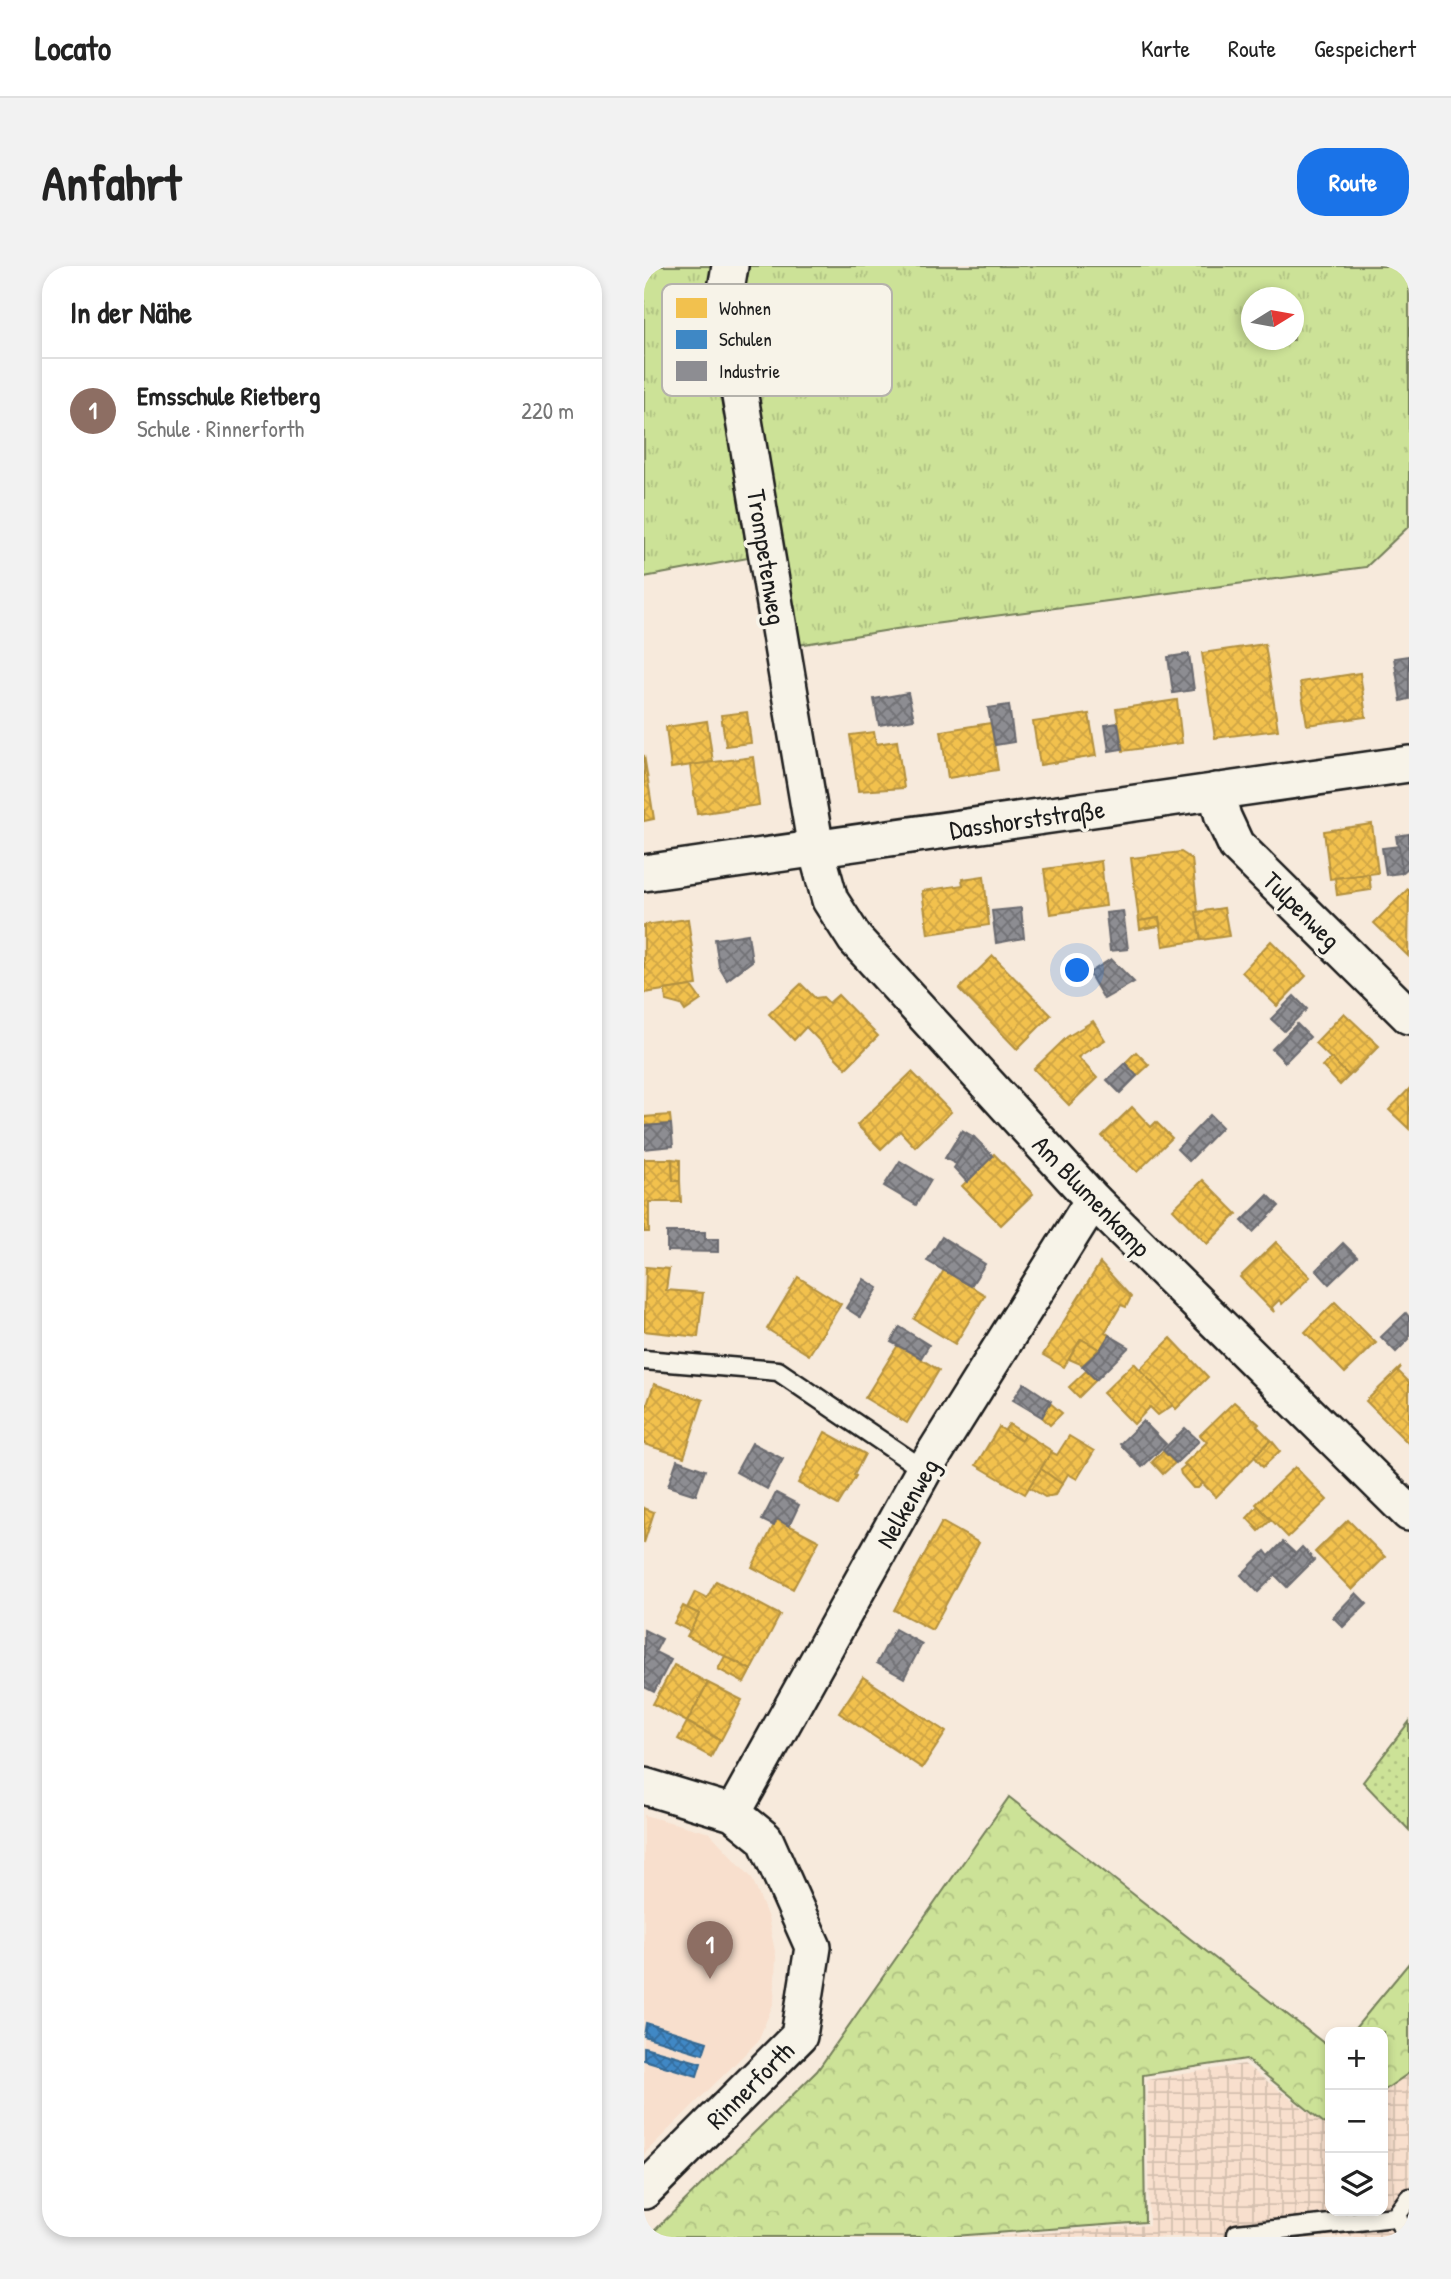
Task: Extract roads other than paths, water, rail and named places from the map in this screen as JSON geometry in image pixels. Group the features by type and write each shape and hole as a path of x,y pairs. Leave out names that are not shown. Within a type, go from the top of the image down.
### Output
{"street":[{"name":"Trompetenweg","path":"727,284 730,266"},
{"name":"Trompetenweg","path":"740,396 816,849"},
{"name":"Dasshorststraße","path":"644,873 1409,764"},
{"name":"Tulpenweg","path":"1216,791 1223,817 1237,845 1409,1016"},
{"name":"Am Blumenkamp","path":"816,849 830,900 855,939 1093,1200 1409,1513"},
{"name":"Nelkenweg","path":"733,1813 924,1470 1093,1200"},
{"path":"644,1786 733,1813"},
{"name":"Rinnerforth","path":"644,2191 799,2036 813,1947 765,1839 733,1813"}],"lane":[{"path":"644,1360 778,1371 924,1470"},
{"path":"1237,2234 1395,2217 1409,2198"},
{"path":"1395,2217 1409,2235"}],"place":[{"name":"Emsschule Rietberg","path":"710,1979"}]}
